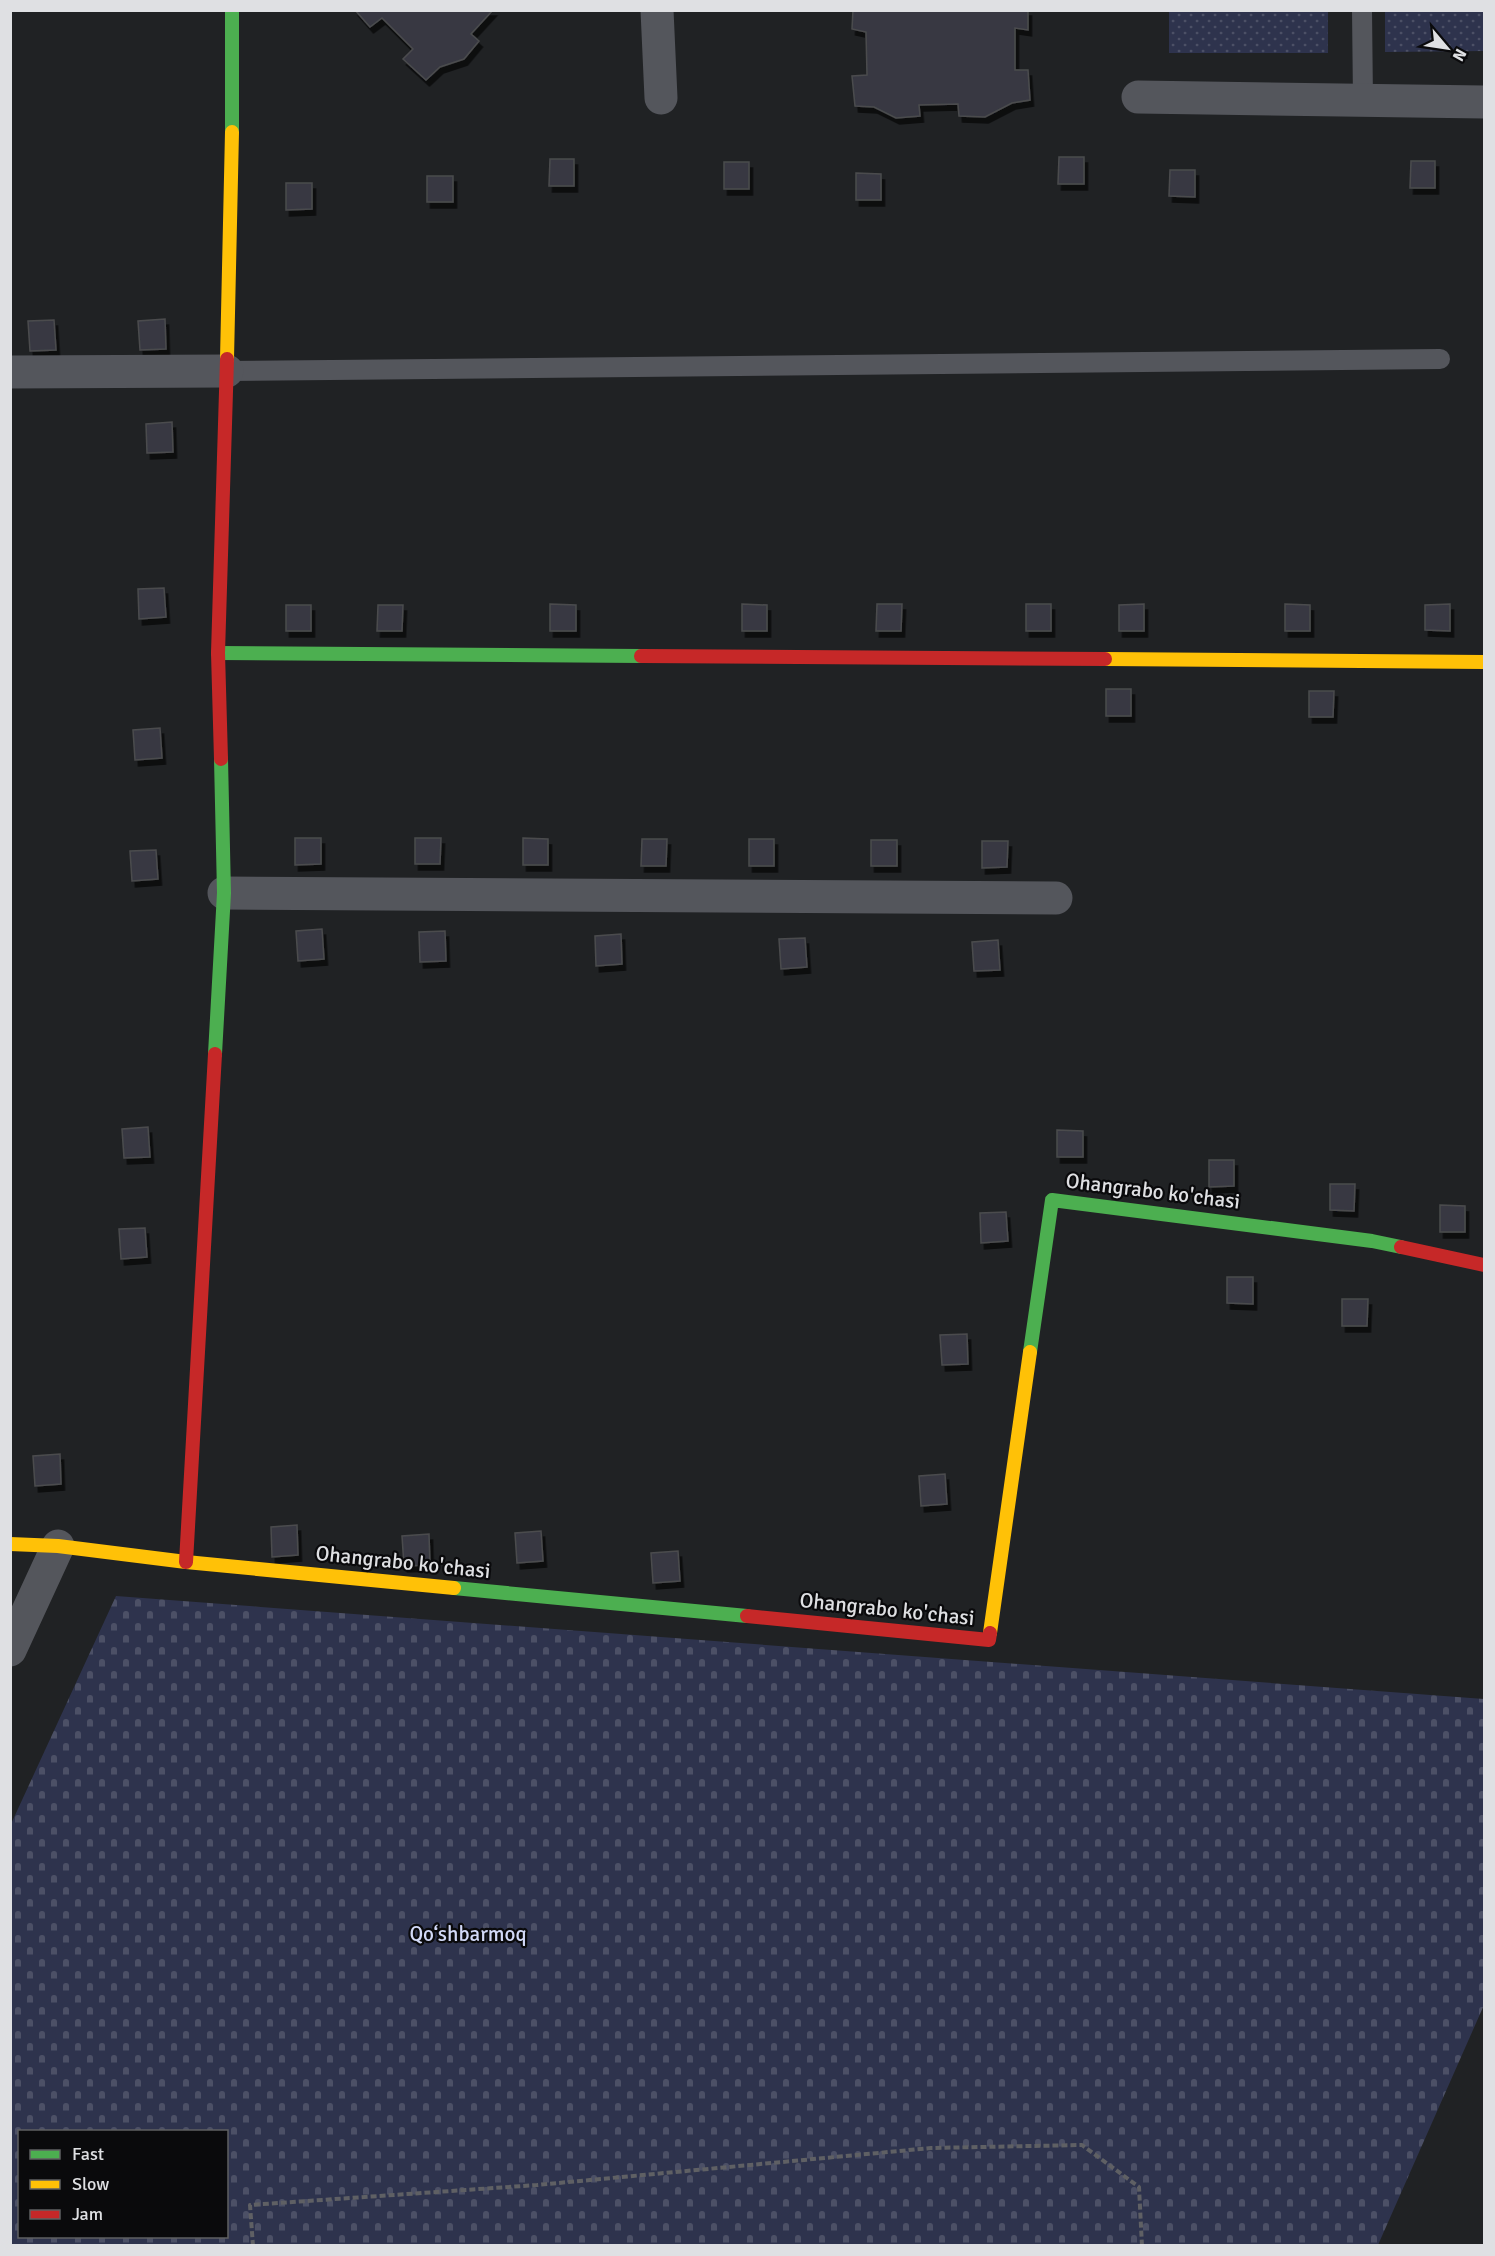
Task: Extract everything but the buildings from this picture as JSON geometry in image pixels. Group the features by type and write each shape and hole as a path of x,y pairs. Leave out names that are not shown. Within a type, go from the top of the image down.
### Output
{"street":[{"path":"186,1562 224,893 218,653 227,371 232,10"},
{"path":"657,10 661,98"},
{"path":"1138,97 1485,102"},
{"path":"10,372 227,371"},
{"path":"218,653 1485,662"},
{"path":"224,893 1056,898"},
{"name":"Ohangrabo ko'chasi","path":"10,1544 58,1546 186,1562 989,1640 1052,1200 1372,1241 1485,1265"},
{"path":"10,1650 58,1546"}],"lane":[{"path":"1362,10 1363,101"},
{"path":"227,371 1440,358"}],"path":[{"path":"253,2246 250,2205 537,2185 931,2148 1082,2145 1139,2187 1142,2246"}],"green space":[{"path":"1169,11 1328,11 1328,53 1169,53"},
{"path":"1385,11 1484,11 1484,51 1385,52"},
{"name":"Qo‘shbarmoq","path":"116,1596 1484,1699 1484,2005 1378,2245 11,2245 11,1824"}],"traffic: fast":[{"path":"232,10 232,132"},
{"path":"218,653 641,656"},
{"path":"215,1054 224,893 221,759"},
{"path":"1030,1352 1052,1200 1372,1241 1401,1247"},
{"path":"454,1588 747,1616"}],"traffic: slow":[{"path":"227,359 232,132"},
{"path":"1105,659 1484,662"},
{"path":"990,1633 1030,1352"},
{"path":"10,1544 58,1546 186,1562 454,1588"}],"traffic: jam":[{"path":"221,759 218,653 227,359"},
{"path":"641,656 1105,659"},
{"path":"186,1562 215,1054"},
{"path":"1401,1247 1484,1265"},
{"path":"747,1616 989,1640 990,1633"}]}
